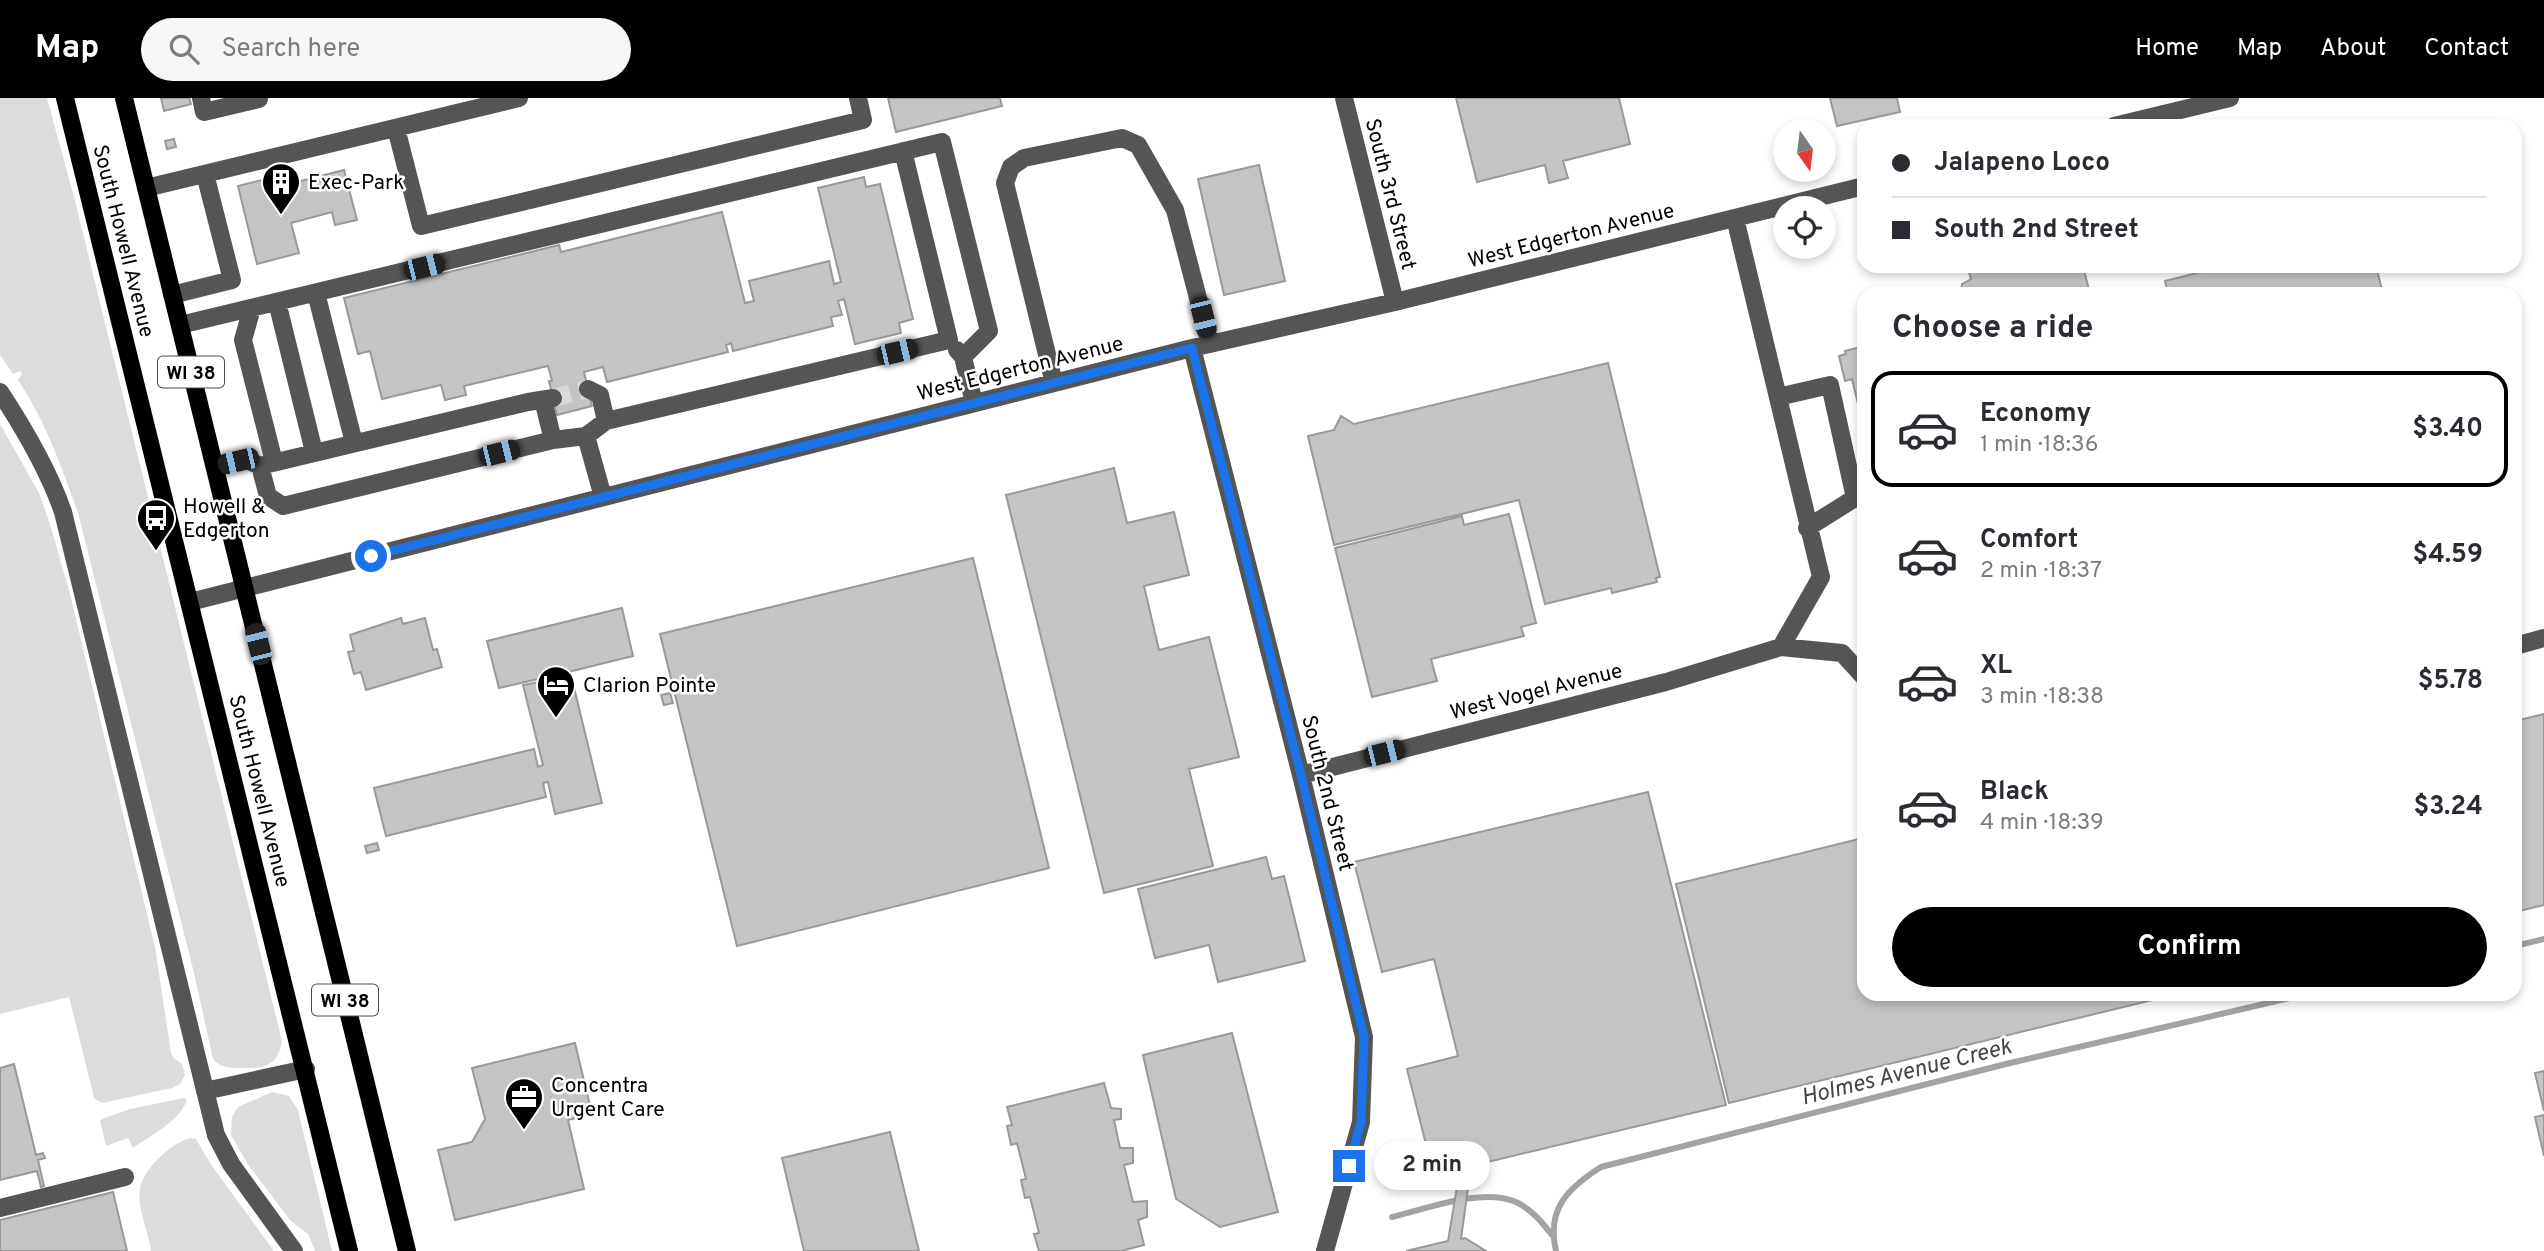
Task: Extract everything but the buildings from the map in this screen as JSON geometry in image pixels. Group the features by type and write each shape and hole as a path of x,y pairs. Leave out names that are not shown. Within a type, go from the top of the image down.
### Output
{"main road":[{"name":"South Howell Avenue","path":"65,98 349,1251"},
{"name":"South Howell Avenue","path":"124,98 407,1251"}],"street":[{"path":"201,98 204,112 258,99"},
{"path":"146,188 519,98"},
{"path":"396,128 421,226 863,120 858,98"},
{"name":"South 3rd Street","path":"1344,98 1395,302"},
{"path":"2143,119 2230,98"},
{"name":"South 2nd Street","path":"1054,383 1005,183 1011,167 1024,158 1122,138 1138,145 1175,210 1201,346 1364,1037 1361,1122 1325,1251"},
{"path":"180,325 942,142 989,331 963,358"},
{"path":"903,151 949,340 963,358 974,403"},
{"path":"172,295 232,280 205,174"},
{"name":"West Edgerton Avenue","path":"190,602 1201,346 1395,302 1857,188"},
{"path":"1735,218 1807,528 1821,577 1781,647 1842,653 1857,669"},
{"path":"316,293 354,443"},
{"path":"277,302 314,452"},
{"path":"252,308 243,340 267,464 268,496 283,506 553,440 586,436 606,421 949,340"},
{"path":"1778,397 1830,385 1855,498 1807,528"},
{"path":"588,389 600,395 606,421"},
{"path":"0,392 40,460 63,512 216,1135 224,1153 294,1251"},
{"path":"215,466 245,459 267,464 548,399 553,440"},
{"path":"586,436 603,497"},
{"path":"2522,644 2544,638"},
{"name":"West Vogel Avenue","path":"1301,775 1666,682 1781,647"},
{"path":"205,1091 306,1069"},
{"path":"0,1208 125,1177"}],"shaded area":[{"path":"0,98 47,98 75,201 282,1041 278,1055 265,1066 228,1067 213,1059 194,973 78,513 45,428 18,380 22,374 20,371 13,374 0,355"},
{"path":"0,424 39,493 70,594 155,947 171,1053 182,1064 185,1075 180,1084 172,1088 102,1103 94,1098 69,997 0,1014"},
{"path":"272,1092 289,1096 298,1110 332,1251 315,1251 308,1234 290,1220 249,1166 231,1135 232,1117 238,1107"},
{"path":"184,1098 187,1100 178,1115 133,1148 128,1138 106,1146 100,1121 102,1119 130,1109"},
{"path":"190,1138 196,1139 210,1163 274,1251 151,1251 140,1203 142,1182 161,1156"}],"waterway":[{"name":"Holmes Avenue Creek","path":"2522,944 2544,939"},
{"name":"Holmes Avenue Creek","path":"1556,1251 1554,1223 1562,1201 1579,1183 1601,1167 2006,1064 2277,1001"},
{"name":"Holmes Avenue Creek","path":"1392,1217 1471,1198 1502,1198 1527,1208 1552,1235"}],"tunnel":[{"path":"553,398 588,389"}],"place":[{"name":"Exec-Park","path":"281,216"},
{"name":"Howell & Edgerton","path":"156,552"},
{"name":"Clarion Pointe","path":"556,719"},
{"name":"Concentra Urgent Care","path":"524,1131"}],"route":[{"path":"371,556 1192,348 1301,775 1364,1037 1361,1122 1349,1166"}]}
